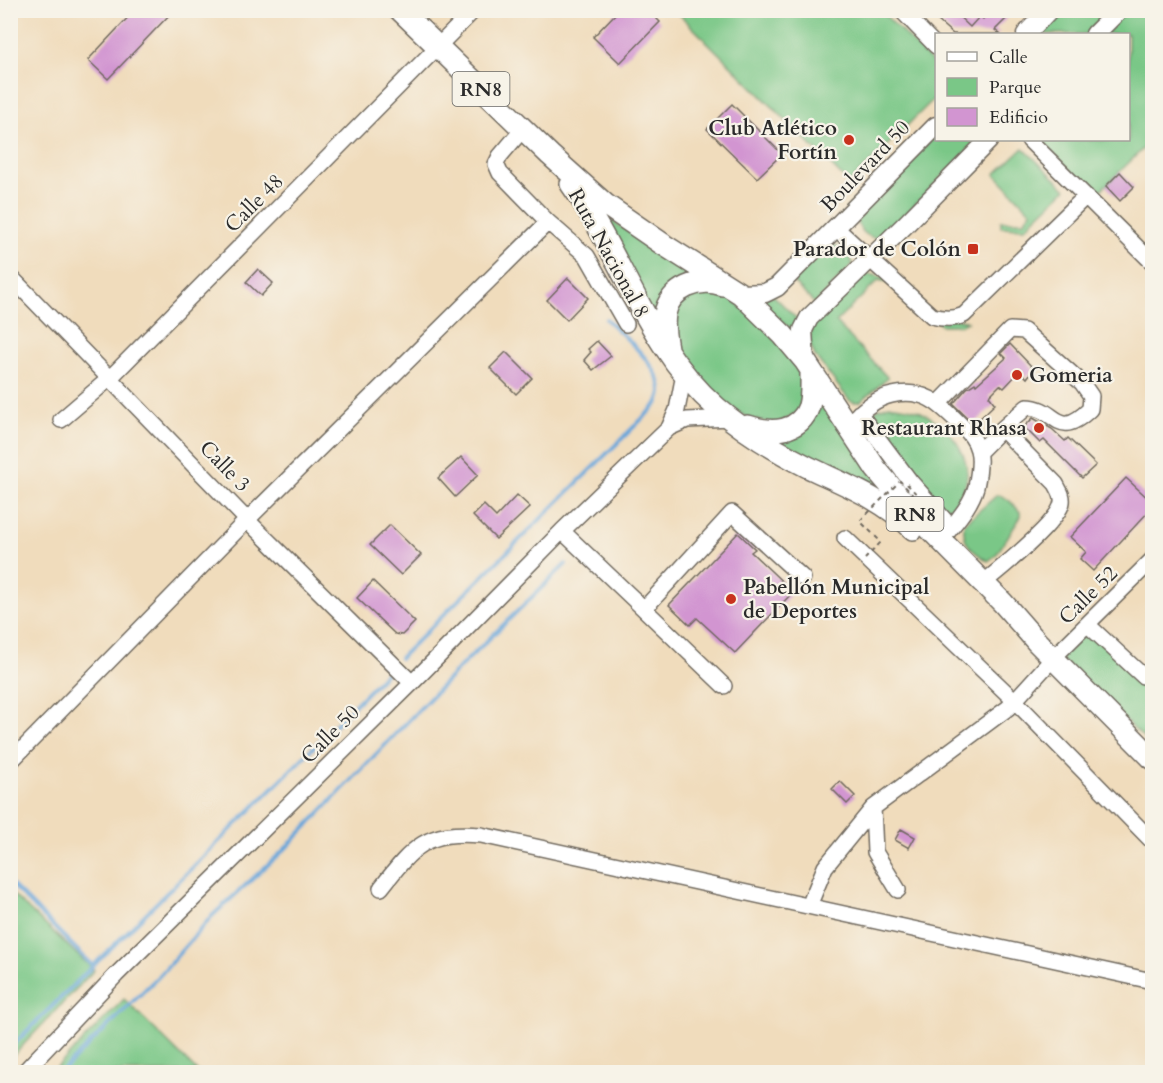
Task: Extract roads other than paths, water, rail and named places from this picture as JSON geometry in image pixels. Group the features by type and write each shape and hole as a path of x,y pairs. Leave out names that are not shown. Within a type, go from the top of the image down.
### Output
{"highway":[{"name":"Ruta Nacional 8","path":"400,10 550,155 624,219 734,291 783,335 852,419 876,469 910,509 946,534 983,583 1037,642 1152,758"},
{"name":"Ruta Nacional 8","path":"550,155 591,215 637,302 667,352 684,374 716,406 758,438 789,458 882,503 901,517 992,606 1037,642"},
{"name":"Ruta Nacional 8","path":"667,352 665,314 668,304 675,296 692,284 703,282 714,282 734,291"},
{"name":"Ruta Nacional 8","path":"730,418 764,431 775,432 797,424 805,416 809,405 808,367"}],"main road":[{"path":"1027,33 1049,10"},
{"path":"1096,33 1119,10"},
{"name":"Boulevard 50","path":"734,291 772,291 935,127"},
{"path":"808,367 802,339 805,323 988,141"}],"street":[{"name":"Calle 48","path":"61,420 110,378 474,10"},
{"path":"901,10 935,45"},
{"path":"523,129 514,143 500,156 496,164 500,173 548,222 587,256 626,324"},
{"path":"1030,141 1152,260"},
{"path":"836,228 932,316 944,319 960,317 1086,196"},
{"path":"10,762 247,519 548,222"},
{"name":"Calle 3","path":"10,276 247,519 412,683"},
{"path":"939,403 1010,330 1024,331 1082,383 1091,396 1090,410 1079,420 1066,423 1056,422 1038,407 1027,407 979,452"},
{"name":"Calle 50","path":"669,428 677,410 684,374"},
{"path":"852,419 869,404 890,395 915,393 939,403 973,437 979,452 976,486 971,500 946,534"},
{"name":"Calle 50","path":"24,1072 116,975 412,683 562,531 669,428 687,420 730,418"},
{"path":"983,583 1024,548 1056,513 1062,501 1056,484 1002,429"},
{"path":"644,609 732,513 803,578"},
{"path":"562,531 724,686"},
{"path":"845,538 1014,700 1152,841"},
{"name":"Calle 52","path":"809,906 825,867 873,808 1008,708 1053,659 1152,560"},
{"path":"1088,625 1143,676 1152,678"},
{"path":"873,808 875,852 898,890"},
{"path":"381,888 405,857 418,847 438,837 459,833 500,839 1152,981"}],"waterway":[{"path":"400,658 657,404 661,390 654,371 631,342 606,319"},
{"path":"61,1072 160,975 212,916 284,850 460,667 566,564"},
{"path":"10,1048 387,672"},
{"path":"10,883 92,965"}],"place":[{"name":"Club Atlético Fortín","path":"849,140"},
{"name":"Parador de Colón","path":"973,249"},
{"name":"Gomeria","path":"1017,375"},
{"name":"Restaurant Rhasa","path":"1039,428"},
{"name":"Pabellón Municipal de Deportes","path":"731,599"}]}
